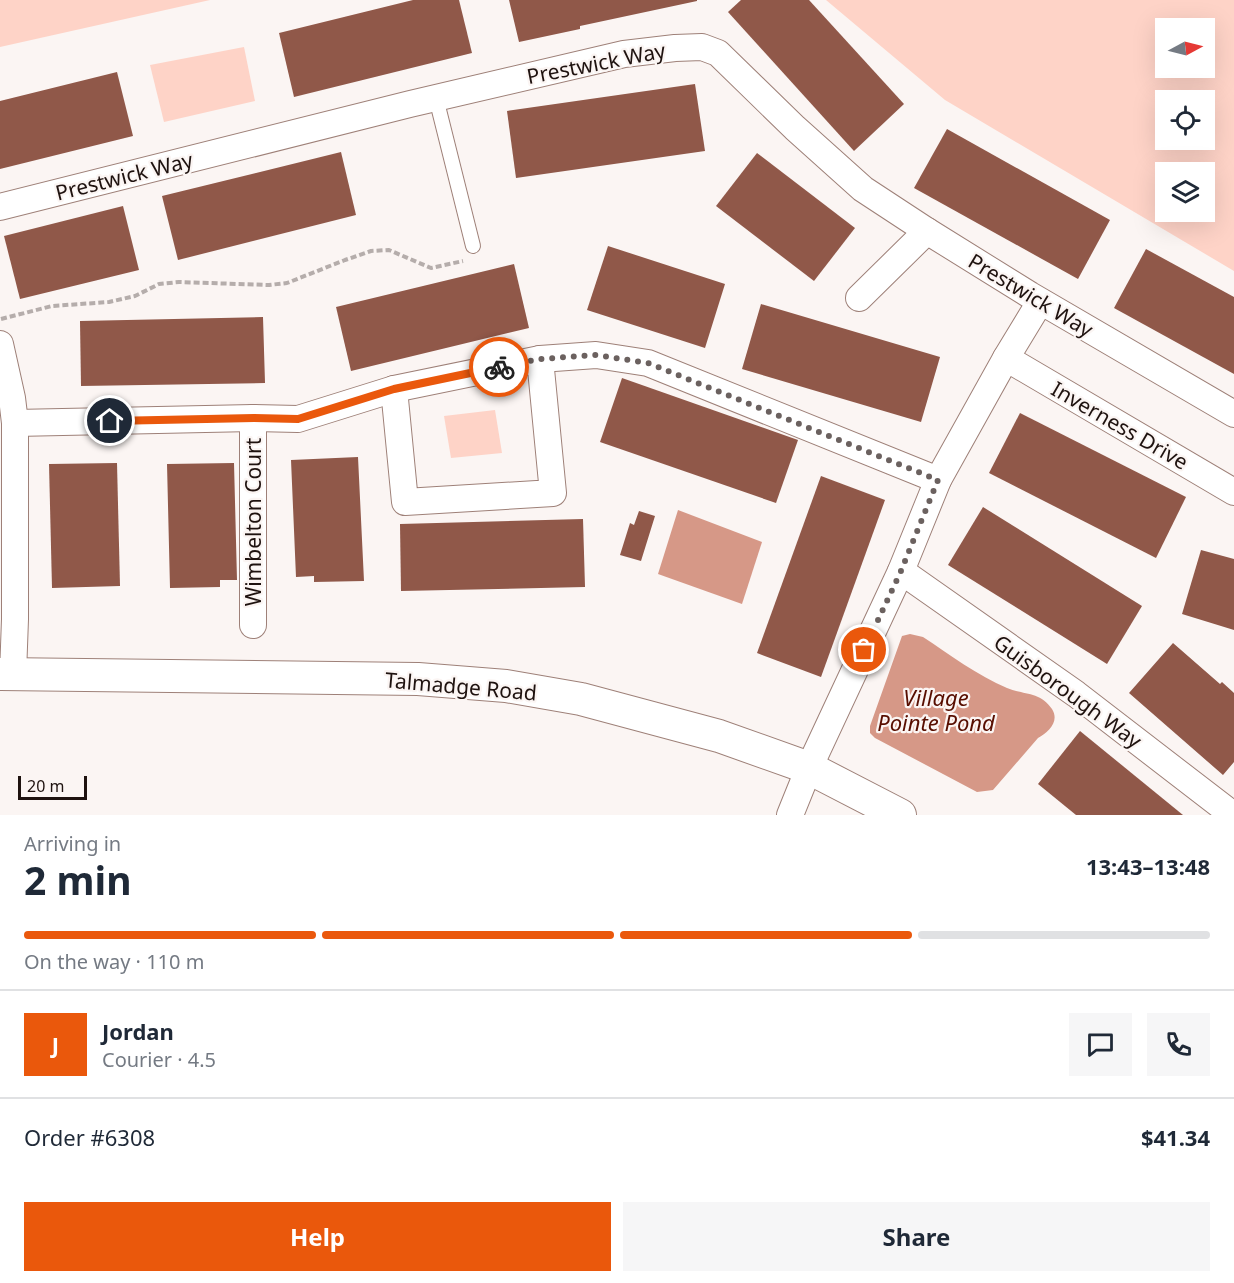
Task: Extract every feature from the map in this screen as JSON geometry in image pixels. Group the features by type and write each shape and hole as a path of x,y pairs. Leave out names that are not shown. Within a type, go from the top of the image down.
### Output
{"street":[{"name":"Prestwick Way","path":"0,207 436,98 624,54 702,47 718,53 795,128 863,189 1040,302 1234,414"},
{"path":"858,298 927,231"},
{"path":"790,815 809,768 901,571 938,480 1040,302"},
{"path":"0,344 15,423 15,619 6,674"},
{"path":"15,423 298,419 394,389 540,359 596,355 648,363 938,480"},
{"name":"Inverness Drive","path":"1006,358 1234,492"},
{"path":"394,389 405,502 553,493 540,359"},
{"name":"Wimbelton Court","path":"253,625 254,418"},
{"name":"Guisborough Way","path":"901,571 1076,694 1233,815"},
{"name":"Talmadge Road","path":"6,674 418,679 506,686 581,699 720,736 809,768 900,815"}],"lane":[{"path":"436,98 473,246"}],"path":[{"path":"0,319 52,306 109,302 135,296 159,284 178,282 269,285 287,283 371,251 389,250 430,268 477,257 473,246"}],"shaded area":[{"path":"0,0 210,0 0,47"},
{"path":"826,0 1234,0 1234,271 945,100"},
{"path":"244,47 255,101 164,122 150,65"},
{"path":"495,410 502,453 451,458 444,416"}],"water":[{"path":"678,510 762,542 742,604 658,574"},
{"name":"Village Pointe Pond","path":"910,634 923,637 996,683 1037,696 1052,709 1055,718 1052,726 1038,738 993,790 977,792 875,738 870,733 870,726 902,636"}],"building":[{"path":"413,0 459,0 472,53 294,97 279,33"},
{"path":"509,0 697,1 580,26 580,29 519,42"},
{"path":"741,0 809,0 904,104 854,151 728,12"},
{"path":"117,72 133,136 0,169 0,101"},
{"path":"695,84 705,151 516,178 507,111"},
{"path":"947,129 1110,220 1078,279 914,188"},
{"path":"341,152 356,215 178,260 162,196"},
{"path":"757,153 855,228 814,281 716,206"},
{"path":"123,206 139,270 20,299 4,236"},
{"path":"608,246 725,284 705,348 587,310"},
{"path":"1146,249 1234,297 1234,374 1114,308"},
{"path":"514,264 529,328 351,371 336,307"},
{"path":"761,304 940,357 921,422 742,369"},
{"path":"263,317 265,383 81,386 80,321"},
{"path":"622,378 798,440 776,503 600,442"},
{"path":"1020,413 1186,497 1156,558 989,473"},
{"path":"358,457 364,581 314,582 314,576 296,577 291,460"},
{"path":"117,463 120,586 52,588 49,464"},
{"path":"234,463 237,580 220,580 220,587 170,588 167,464"},
{"path":"821,476 885,500 821,677 757,653"},
{"path":"983,507 1142,606 1107,664 948,565"},
{"path":"639,511 655,516 641,561 620,555 630,523 634,525"},
{"path":"583,519 585,587 401,591 400,524"},
{"path":"1201,550 1234,559 1234,630 1182,614"},
{"path":"1173,643 1220,684 1222,682 1234,693 1234,762 1223,775 1129,693"},
{"path":"1080,731 1183,815 1076,815 1038,784"}],"way so far":[{"path":"499,367 540,359 596,355 648,363 938,480 901,571 864,650"}],"route":[{"path":"110,421 298,419 394,389 499,367"}]}
